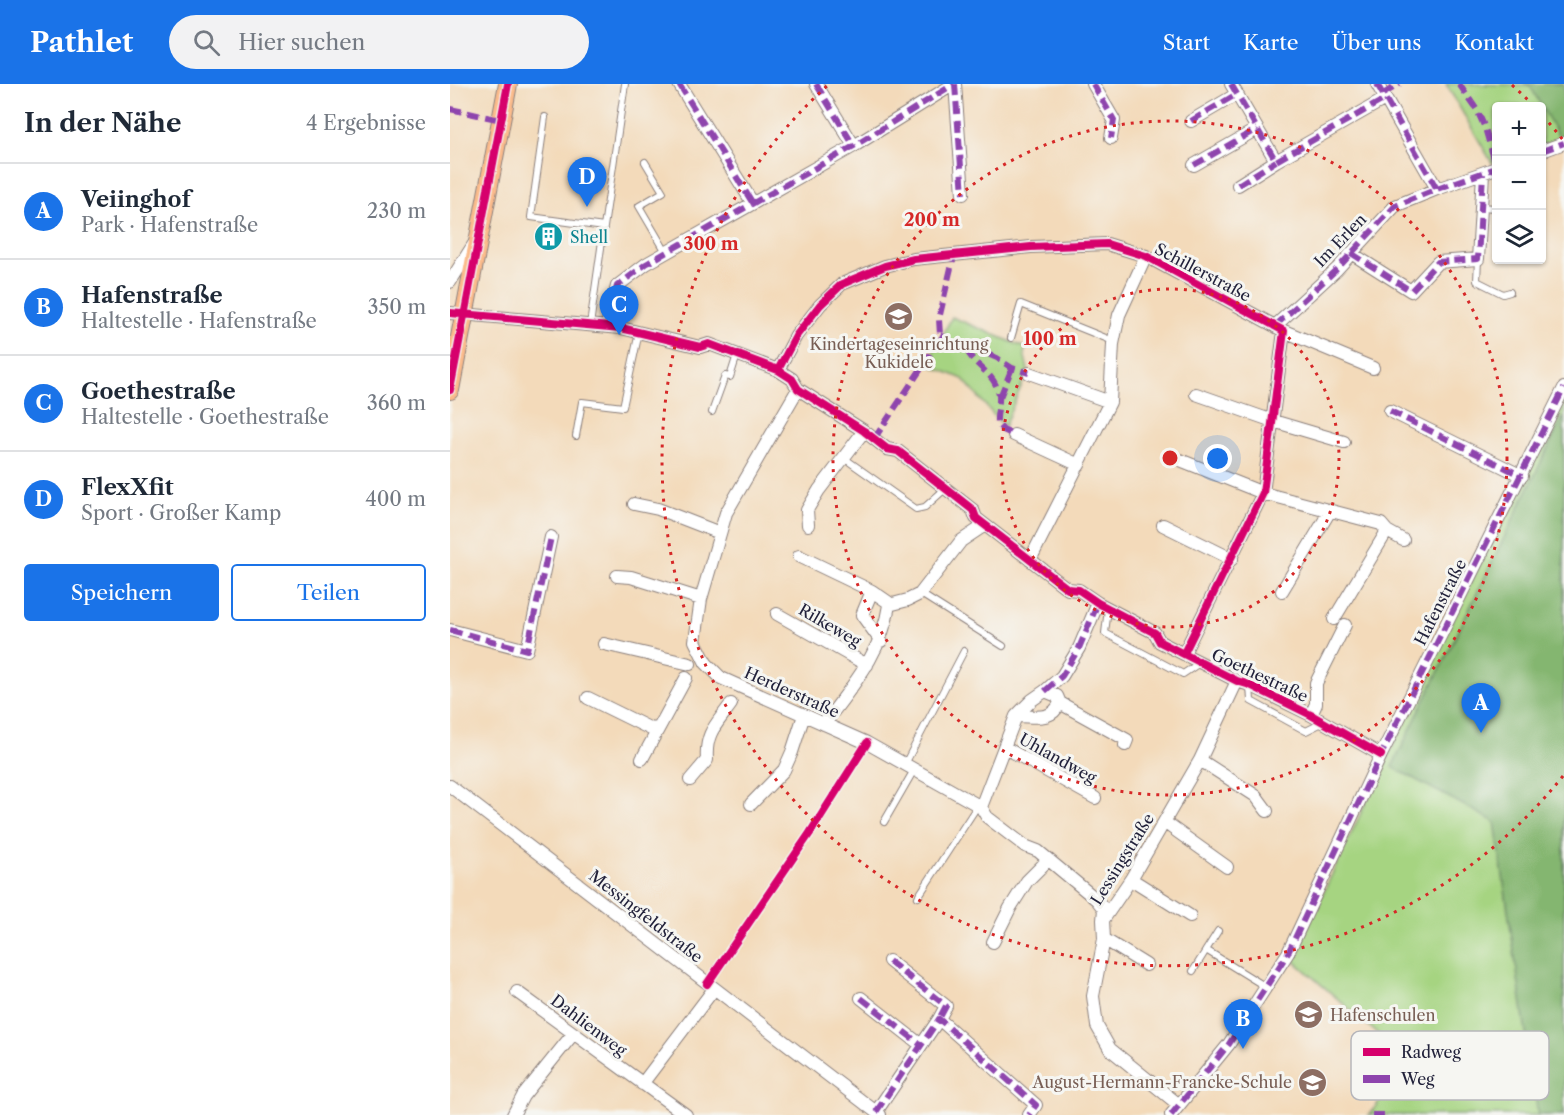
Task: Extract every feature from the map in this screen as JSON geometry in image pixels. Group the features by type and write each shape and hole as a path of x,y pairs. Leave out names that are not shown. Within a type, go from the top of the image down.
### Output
{"main road":[{"path":"450,390 458,314 480,235 508,84"}],"street":[{"path":"679,84 752,202"},
{"path":"816,84 854,146"},
{"path":"607,326 617,286 646,264 854,146 954,84 963,194"},
{"path":"1093,84 1114,120 1111,138"},
{"path":"1377,84 1437,189"},
{"path":"1191,121 1234,89 1276,161"},
{"path":"1238,185 1385,99"},
{"path":"1194,165 1257,129"},
{"path":"1546,150 1564,143"},
{"name":"Im Erlen","path":"1280,328 1395,206 1492,170"},
{"path":"1351,253 1411,291 1438,262 1478,258 1483,174"},
{"path":"450,282 480,235"},
{"name":"Schillerstraße","path":"778,370 796,336 820,305 842,284 885,266 914,259 1031,247 1107,244 1146,256 1280,328 1373,368"},
{"path":"1030,560 1110,402 1114,342 1119,315 1146,256"},
{"name":"Goethestraße","path":"458,314 607,326 639,331 700,347 709,344 778,370 792,379 798,389 864,431 887,449 898,451 973,510 976,518 1068,589 1078,591 1155,633 1160,642 1311,715 1382,755"},
{"path":"1184,653 1263,493 1274,421 1280,328"},
{"path":"1029,374 1110,402"},
{"name":"Hafenstraße","path":"1171,1115 1229,1044 1288,953 1382,755 1564,388"},
{"name":"Herderstraße","path":"798,389 726,513 701,599 695,641 706,663 721,678 867,743 980,806 987,817 1048,860 1096,900 1104,909 1103,920"},
{"path":"1196,394 1344,442"},
{"path":"1390,411 1522,476"},
{"path":"808,525 807,510 819,490 864,431"},
{"path":"1014,435 1079,465"},
{"path":"1180,460 1263,493 1381,524 1387,531 1404,540"},
{"path":"634,504 658,509 720,532"},
{"path":"1282,591 1330,511"},
{"path":"889,606 920,594 961,541 985,525"},
{"path":"1163,525 1232,559"},
{"name":"Goethestraße","path":"1311,715 1316,704 1316,683 1340,622 1387,531"},
{"path":"450,630 527,650 551,537"},
{"path":"799,556 872,591 888,602 889,606 881,641 867,665 824,724"},
{"path":"617,576 631,577 701,599"},
{"path":"872,591 862,615 881,641"},
{"path":"980,806 1016,716 1032,699 1062,676 1103,606"},
{"name":"Rilkeweg","path":"777,614 867,665"},
{"path":"604,644 690,663"},
{"path":"642,759 686,678"},
{"name":"Lessingstraße","path":"1179,1105 1110,1049 1097,1026 1093,996 1104,939 1103,920 1131,879 1200,760 1237,681"},
{"path":"1045,691 1057,696 1060,703 1127,740 1125,745"},
{"path":"588,698 651,729 658,728"},
{"path":"1016,716 1050,716 1060,703"},
{"path":"690,780 706,760 706,745 711,732 731,704"},
{"path":"751,804 784,770 804,715"},
{"name":"Uhlandweg","path":"1004,747 1095,798"},
{"path":"1200,760 1256,796 1267,812"},
{"name":"Messingfeldstraße","path":"450,786 878,1113"},
{"path":"1164,822 1227,867"},
{"path":"993,942 1027,881 1048,860"},
{"path":"1131,879 1190,916"},
{"path":"1104,939 1146,965"},
{"path":"878,1113 946,1006 889,961"},
{"path":"642,1084 714,989"},
{"name":"Dahlienweg","path":"517,992 686,1115"},
{"path":"861,998 921,1045"},
{"path":"939,1019 1036,1105 1029,1115"},
{"path":"513,1115 523,1096 573,1034"}],"lane":[{"path":"590,325 625,84"},
{"path":"545,117 531,217 604,227"},
{"path":"645,162 663,192 639,206 666,252"},
{"path":"1480,207 1492,208"},
{"path":"1478,258 1477,281 1503,294 1510,292"},
{"path":"1011,338 1021,304 1114,342"},
{"path":"576,436 582,402 623,407 639,331"},
{"path":"712,412 725,376 730,377 737,355"},
{"path":"843,458 916,509 925,507 946,488"},
{"path":"920,594 1003,646"},
{"path":"1103,606 1105,633 1183,674 1201,663"},
{"path":"884,822 964,651"},
{"path":"1250,685 1251,702 1306,731 1324,722"},
{"path":"918,897 980,806"},
{"path":"1193,971 1218,931"},
{"path":"1206,950 1266,987"}],"green space":[{"path":"1446,84 1530,85 1540,102 1492,102 1492,163"},
{"path":"1524,84 1564,84 1564,146 1546,114 1546,102 1539,102 1530,86"},
{"path":"1546,113 1561,139 1546,144"},
{"path":"952,317 1026,348 1024,353 1028,370 1004,427 963,379 927,364"},
{"path":"1564,382 1564,1115 1369,1115 1381,1100 1549,1100 1549,1031 1374,1031 1292,959"},
{"path":"1564,415 1564,1115 1538,1115 1536,1100 1549,1100 1549,1031 1526,1031 1495,822 1392,767"}],"marked path":[{"path":"679,84 752,202"},
{"path":"816,84 854,146"},
{"path":"607,326 617,286 646,264 854,146 954,84"},
{"path":"955,84 963,194"},
{"path":"1093,84 1114,120 1111,138"},
{"path":"1231,84 1276,161 1385,99"},
{"path":"1377,84 1437,189"},
{"path":"1383,94 1400,84"},
{"path":"1459,84 1477,110 1493,156"},
{"path":"1191,121 1237,94"},
{"path":"450,109 501,120"},
{"path":"1194,165 1257,129"},
{"path":"1546,150 1564,143"},
{"path":"1238,185 1276,161"},
{"path":"1275,326 1337,269 1395,206 1492,169"},
{"path":"1351,253 1411,291 1438,262 1478,259 1483,174"},
{"path":"874,439 927,360 940,335 939,319 954,255"},
{"path":"940,335 966,349 979,350 1012,368 1029,373"},
{"path":"966,349 997,387 999,395 997,423 1003,430 1014,435"},
{"path":"1000,397 1012,368"},
{"path":"1171,1115 1229,1044 1288,953 1381,755 1564,388"},
{"path":"1390,411 1522,476"},
{"path":"450,630 527,650 551,537"},
{"path":"1045,691 1062,676 1079,648 1098,603"},
{"path":"889,961 946,1006 939,1019"},
{"path":"861,998 921,1045"},
{"path":"876,1112 939,1019 1036,1105 1029,1115"},
{"path":"1372,1115 1390,1115"}],"cycle path":[{"path":"450,390 508,84"},
{"path":"778,370 796,336 820,305 842,284 885,266 914,259 1031,247 1107,244 1146,256 1284,331 1263,493 1184,653"},
{"path":"450,313 621,328 700,347 709,344 778,370 792,379 798,389 864,431 887,449 898,451 973,510 976,518 1068,589 1079,590 1098,603 1155,633 1160,642 1311,715 1381,755"},
{"path":"707,984 810,833 867,743"}],"place":[{"name":"FlexXfit","path":"587,207"},
{"name":"Shell","path":"549,237"},
{"name":"Kindertageseinrichtung Kukidele","path":"899,316"},
{"name":"Goethestraße","path":"619,335"},
{"name":"Veiinghof","path":"1481,733"},
{"name":"Hafenschulen","path":"1309,1015"},
{"name":"Hafenstraße","path":"1243,1049"},
{"name":"August-Hermann-Francke-Schule","path":"1313,1082"}]}
